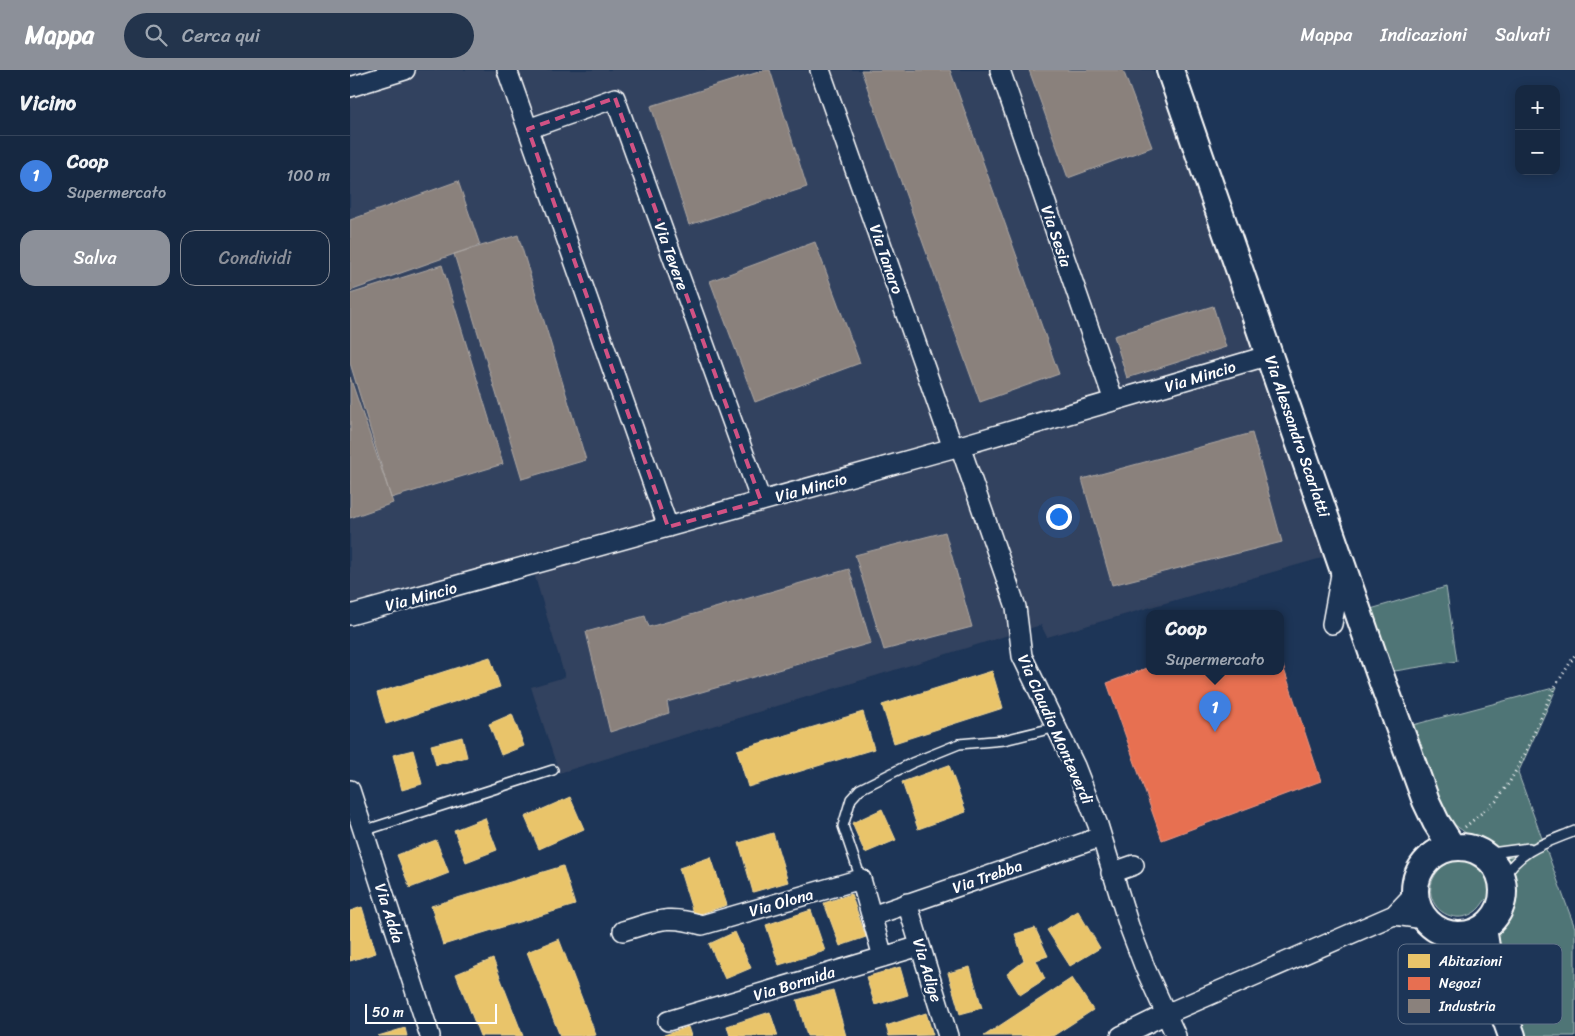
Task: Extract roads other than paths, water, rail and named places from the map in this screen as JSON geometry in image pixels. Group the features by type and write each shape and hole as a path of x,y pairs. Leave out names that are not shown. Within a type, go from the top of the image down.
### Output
{"street":[{"path":"350,87 405,70"},
{"path":"507,70 668,527"},
{"name":"Via Tanaro","path":"820,70 957,447"},
{"name":"Via Sesia","path":"1000,70 1114,401"},
{"name":"Via Alessandro Scarlatti","path":"1170,70 1426,802 1441,852"},
{"name":"Via Tevere","path":"528,129 615,98 761,501"},
{"name":"Via Mincio","path":"350,615 957,447 1270,355"},
{"name":"Via Claudio Monteverdi","path":"957,447 1016,607 1022,656 1058,727 1075,766 1102,837 1111,873 1145,968 1176,1036"},
{"path":"1332,624 1342,565"},
{"name":"Via Adda","path":"350,790 430,1036"},
{"name":"Via Trebba","path":"872,916 1102,837"},
{"path":"1474,849 1484,854 1498,870 1502,879 1503,890 1500,907 1491,921 1472,932 1447,934 1435,928 1425,919 1418,907 1415,893 1416,880 1421,867 1441,852 1474,849"},
{"path":"1111,873 1134,865"},
{"path":"861,879 882,957"},
{"name":"Via Olona","path":"623,931 668,918 682,919 702,925 861,879"},
{"path":"1394,915 1415,893"},
{"name":"Via Adige","path":"907,903 948,1036"},
{"path":"1121,1036 1314,942 1394,915 1425,919"},
{"path":"1472,932 1475,944"},
{"name":"Via Bormida","path":"668,1021 920,946"},
{"path":"1508,1024 1512,1036"}],"lane":[{"path":"861,879 843,826 851,799 860,789 912,763 959,744 1004,740 1058,727"},
{"path":"363,831 553,770"},
{"path":"1484,854 1534,847 1575,831"},
{"path":"1502,879 1512,864 1534,847"}],"place":[{"name":"Coop","path":"1215,732"}]}
